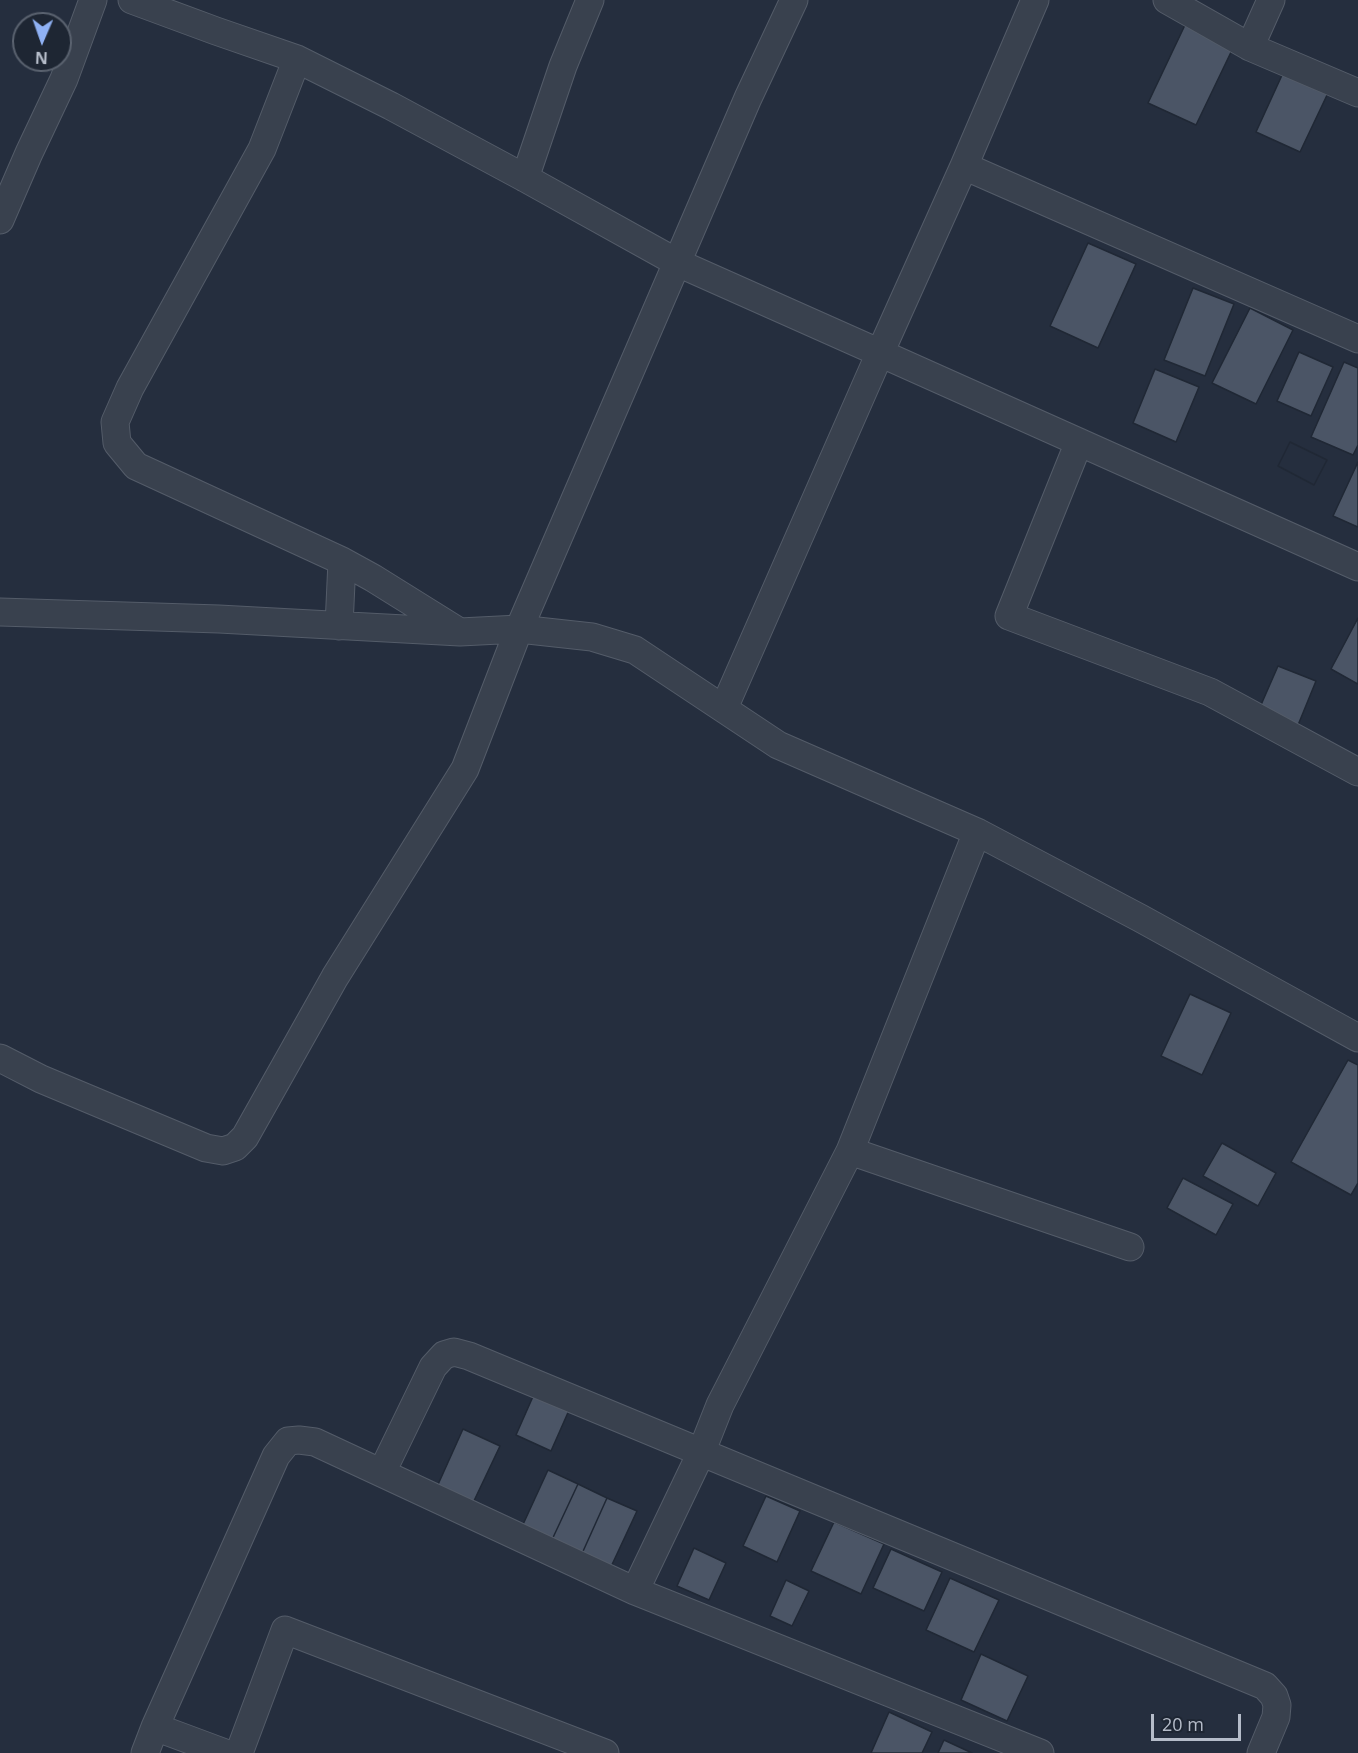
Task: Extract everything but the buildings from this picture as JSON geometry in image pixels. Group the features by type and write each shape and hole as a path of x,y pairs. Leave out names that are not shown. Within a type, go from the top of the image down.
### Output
{"street":[{"path":"0,220 64,79 93,0"},
{"path":"132,0 216,32 297,59 392,106 678,263 1358,567"},
{"path":"525,178 563,66 590,0"},
{"path":"0,1058 41,1079 206,1149 223,1151 235,1147 245,1137 335,977 465,769 519,629 748,98 794,0"},
{"path":"724,708 1035,0"},
{"path":"1167,0 1250,46 1358,93"},
{"path":"1250,46 1271,0"},
{"path":"297,59 262,149 150,350 115,422 117,443 136,466 342,561 374,578 460,633"},
{"path":"964,166 1358,339"},
{"path":"1079,442 1009,616 1210,692 1358,772"},
{"path":"339,626 342,561"},
{"path":"0,612 219,619 460,633 519,629 592,637 635,650 778,745 977,832 1358,1038"},
{"path":"635,1591 701,1453 720,1405 850,1151 977,832"},
{"path":"850,1151 1130,1247"},
{"path":"382,1472 433,1367 444,1355 454,1352 470,1356 1265,1686 1274,1696 1277,1705 1276,1717 1261,1753"},
{"path":"145,1753 276,1456 288,1441 299,1440 315,1442 382,1472 635,1591 1041,1753"},
{"path":"239,1753 285,1630 605,1753"},
{"path":"155,1727 225,1753"}]}
